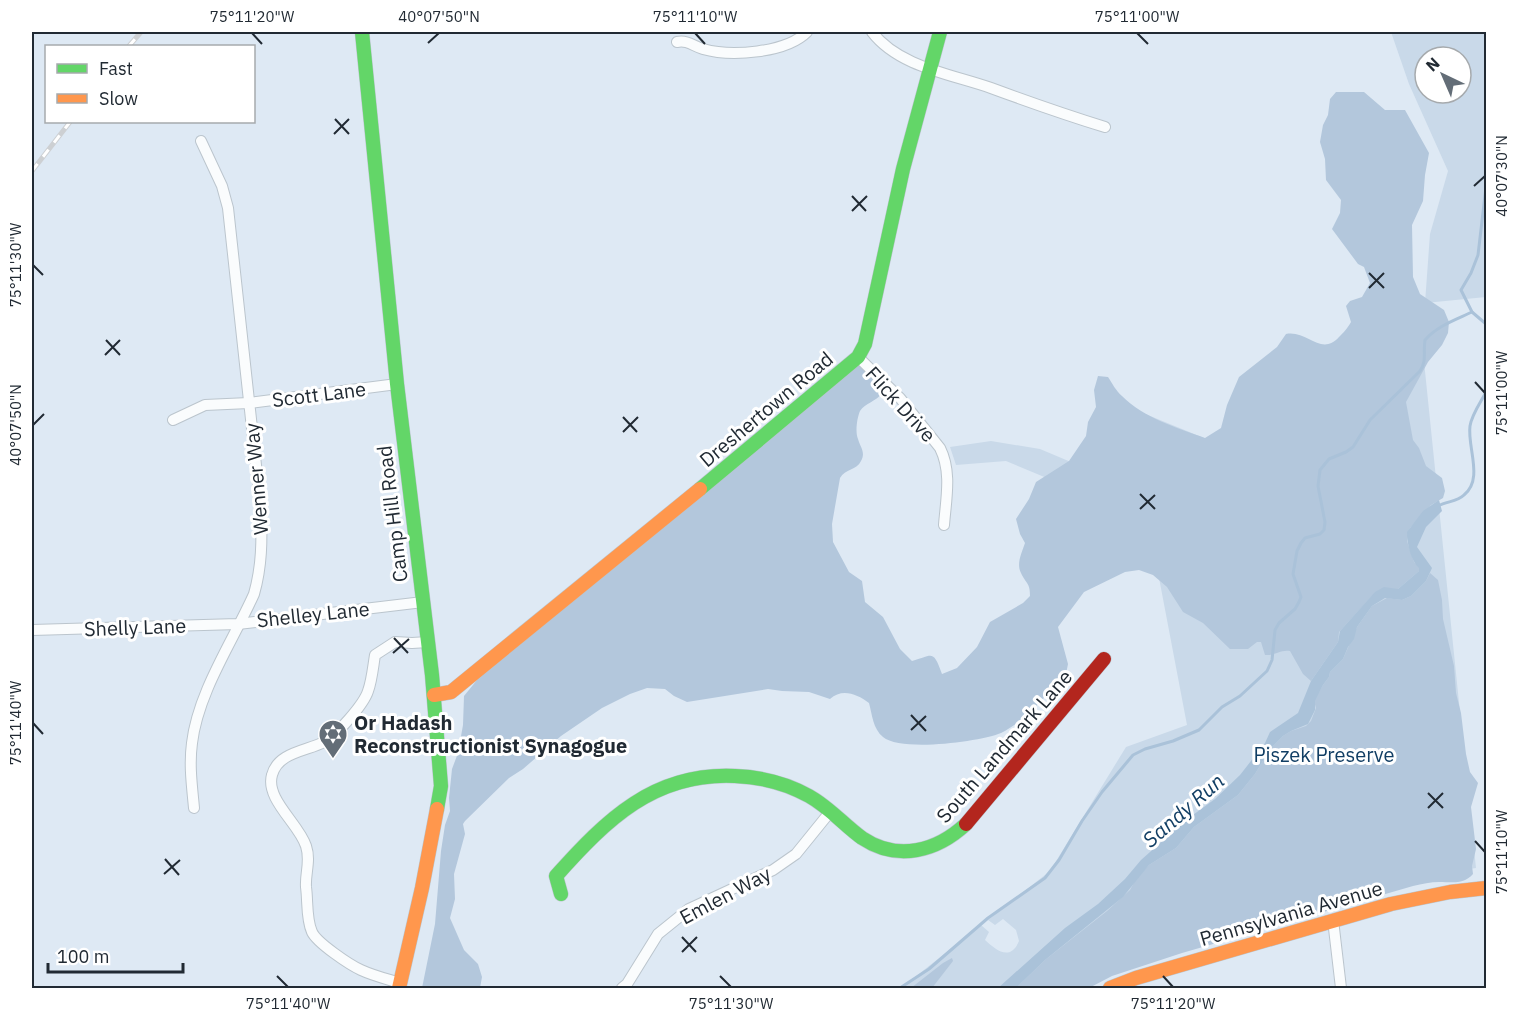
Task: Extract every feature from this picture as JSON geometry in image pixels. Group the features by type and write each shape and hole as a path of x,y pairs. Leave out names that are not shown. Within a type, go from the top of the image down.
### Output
{"street":[{"name":"Camp Hill Road","path":"362,32 397,384 434,695 441,786 440,800 400,986"},
{"path":"677,42 684,41 721,52 741,52 784,46 807,32"},
{"path":"872,32 886,48 930,69 990,88 1050,111 1106,127"},
{"name":"Dreshertown Road","path":"434,695 451,692 634,545 858,357 865,344 903,169 940,32"},
{"name":"Wenner Way","path":"194,808 190,770 192,742 197,719 238,624 254,594 259,578 262,541 261,511 228,208 222,186 201,141"},
{"name":"Flick Drive","path":"858,357 900,398 940,448 948,477 944,525"},
{"name":"Scott Lane","path":"173,420 205,405 249,403 397,384"},
{"name":"Shelley Lane","path":"238,624 423,602"},
{"name":"Shelly Lane","path":"32,630 238,624"},
{"path":"400,986 356,968 325,947 312,933 306,882 309,869 306,846 299,831 274,797 271,785 272,774 278,765 289,756 324,742 348,720 368,692 375,655 395,642 412,644 428,642"},
{"name":"South Landmark Lane","path":"561,894 556,876 597,830 639,798 674,782 714,775 751,777 782,784 809,797 865,840 884,847 903,851 922,851 940,845 973,818 1104,659"},
{"path":"436,720 451,692"},
{"name":"Emlen Way","path":"625,987 658,934 689,909 773,870 796,854 830,812"},
{"name":"Pennsylvania Avenue","path":"1110,988 1136,978 1333,920 1422,897 1486,888"},
{"path":"1333,920 1341,988"}],"green space":[{"path":"1391,32 1486,32 1486,297 1425,303 1430,234 1448,171 1418,105 1473,105 1473,45 1413,45 1413,93"},
{"path":"1336,92 1364,92 1385,110 1405,110 1429,153 1423,201 1412,225 1413,277 1420,294 1444,310 1449,322 1448,333 1442,345 1428,362 1406,402 1413,440 1426,466 1442,478 1445,491 1443,498 1431,505 1410,528 1407,541 1419,571 1398,589 1381,589 1371,597 1339,632 1338,642 1311,681 1303,674 1290,651 1265,655 1261,642 1257,642 1248,649 1230,649 1203,623 1183,612 1167,587 1153,575 1139,570 1125,572 1084,592 1058,627 1068,664 1066,674 1019,722 1001,733 976,740 922,745 892,742 877,730 869,703 860,697 844,693 830,699 809,692 768,689 687,702 665,689 647,688 602,708 561,736 509,778 465,821 463,824 465,834 454,874 455,899 450,918 464,950 478,964 482,977 480,988 422,988 435,924 441,851 445,825 450,811 452,769 458,753 463,725 464,696 477,680 857,364 866,368 881,394 862,408 859,414 857,433 863,452 862,458 857,466 840,478 832,524 833,542 849,572 862,581 865,602 883,617 900,649 912,661 928,656 934,657 942,674 957,668 977,647 990,622 1023,603 1030,596 1028,585 1019,566 1025,543 1016,519 1029,499 1036,482 1069,461 1086,436 1088,422 1096,407 1094,390 1098,376 1108,377 1120,394 1140,410 1161,422 1205,438 1221,428 1227,405 1239,377 1277,347 1286,334 1294,334 1326,344 1332,342 1348,327 1351,322 1346,306 1350,301 1362,297 1370,283 1364,267 1358,264 1332,229 1340,213 1341,200 1326,180 1325,159 1320,142 1330,99"},
{"name":"Piszek Preserve","path":"1418,303 1476,868 1447,872 1132,962 1078,988 901,988 981,925 989,932 985,940 989,944 1003,952 1011,951 1019,941 1016,930 1003,919 995,925 988,920 1050,871 1126,747 1187,725 1148,520 1006,461 956,465 950,447 991,441 1040,449 1078,465 1111,400 1309,481"},
{"path":"1430,573 1438,580 1443,619 1454,666 1466,754 1470,772 1478,783 1471,807 1476,849 1472,866 1473,874 1462,881 1433,882 1413,886 1182,953 1112,976 1089,988 1016,988 1045,960 1130,890 1137,877 1149,865 1176,848 1194,827 1238,795 1255,774 1270,749 1283,736 1306,726 1311,721 1316,708 1314,701 1330,672 1343,659 1357,627 1372,606 1387,598 1402,600 1411,596 1426,581"},
{"path":"952,958 953,961 932,988 911,988 943,963"}],"shaded area":[{"path":"1439,500 1442,511 1426,527 1417,547 1432,568 1426,581 1411,596 1402,600 1385,598 1372,606 1357,627 1354,639 1343,659 1330,672 1315,701 1315,710 1308,724 1283,736 1270,749 1255,774 1238,795 1194,827 1176,848 1149,865 1123,897 1045,960 1016,988 998,988 1065,928 1098,904 1125,879 1141,860 1186,820 1215,799 1240,775 1265,743 1270,732 1298,713 1311,681 1338,642 1340,631 1375,592 1384,587 1398,589 1419,571 1410,552 1407,532 1423,511"}],"waterway":[{"name":"Sandy Run","path":"1486,187 1478,255 1461,290 1472,312 1486,324"},
{"path":"900,988 929,969 988,918 1045,878 1102,792 1133,755 1199,730 1222,707 1240,696 1267,671 1272,660 1275,630 1279,623 1295,609 1301,597 1293,574 1297,551 1305,538 1320,534 1324,530 1325,522 1318,486 1320,470 1329,459 1353,447 1370,420 1420,371 1424,360 1425,340 1441,327 1472,312"},
{"name":"Sandy Run","path":"1438,506 1458,499 1470,488 1474,472 1470,426 1486,392"}],"railway":[{"path":"130,45 141,32"},
{"path":"32,171 69,123"}],"traffic: fast":[{"path":"362,32 397,384 432,675 441,786 437,809"},
{"path":"700,489 858,357 865,344 903,169 940,32"},
{"path":"561,894 556,876 613,819 656,791 680,782 706,777 754,778 800,791 816,800 862,838 889,850 917,850 930,847 943,841 966,824"}],"traffic: slow":[{"path":"434,695 451,692 700,489"},
{"path":"399,988 437,809"},
{"path":"1110,988 1136,978 1391,904 1450,892 1486,888"}],"traffic: jam":[{"path":"966,824 1104,659"}],"place":[{"name":"Or Hadash Reconstructionist Synagogue","path":"333,760"}]}
